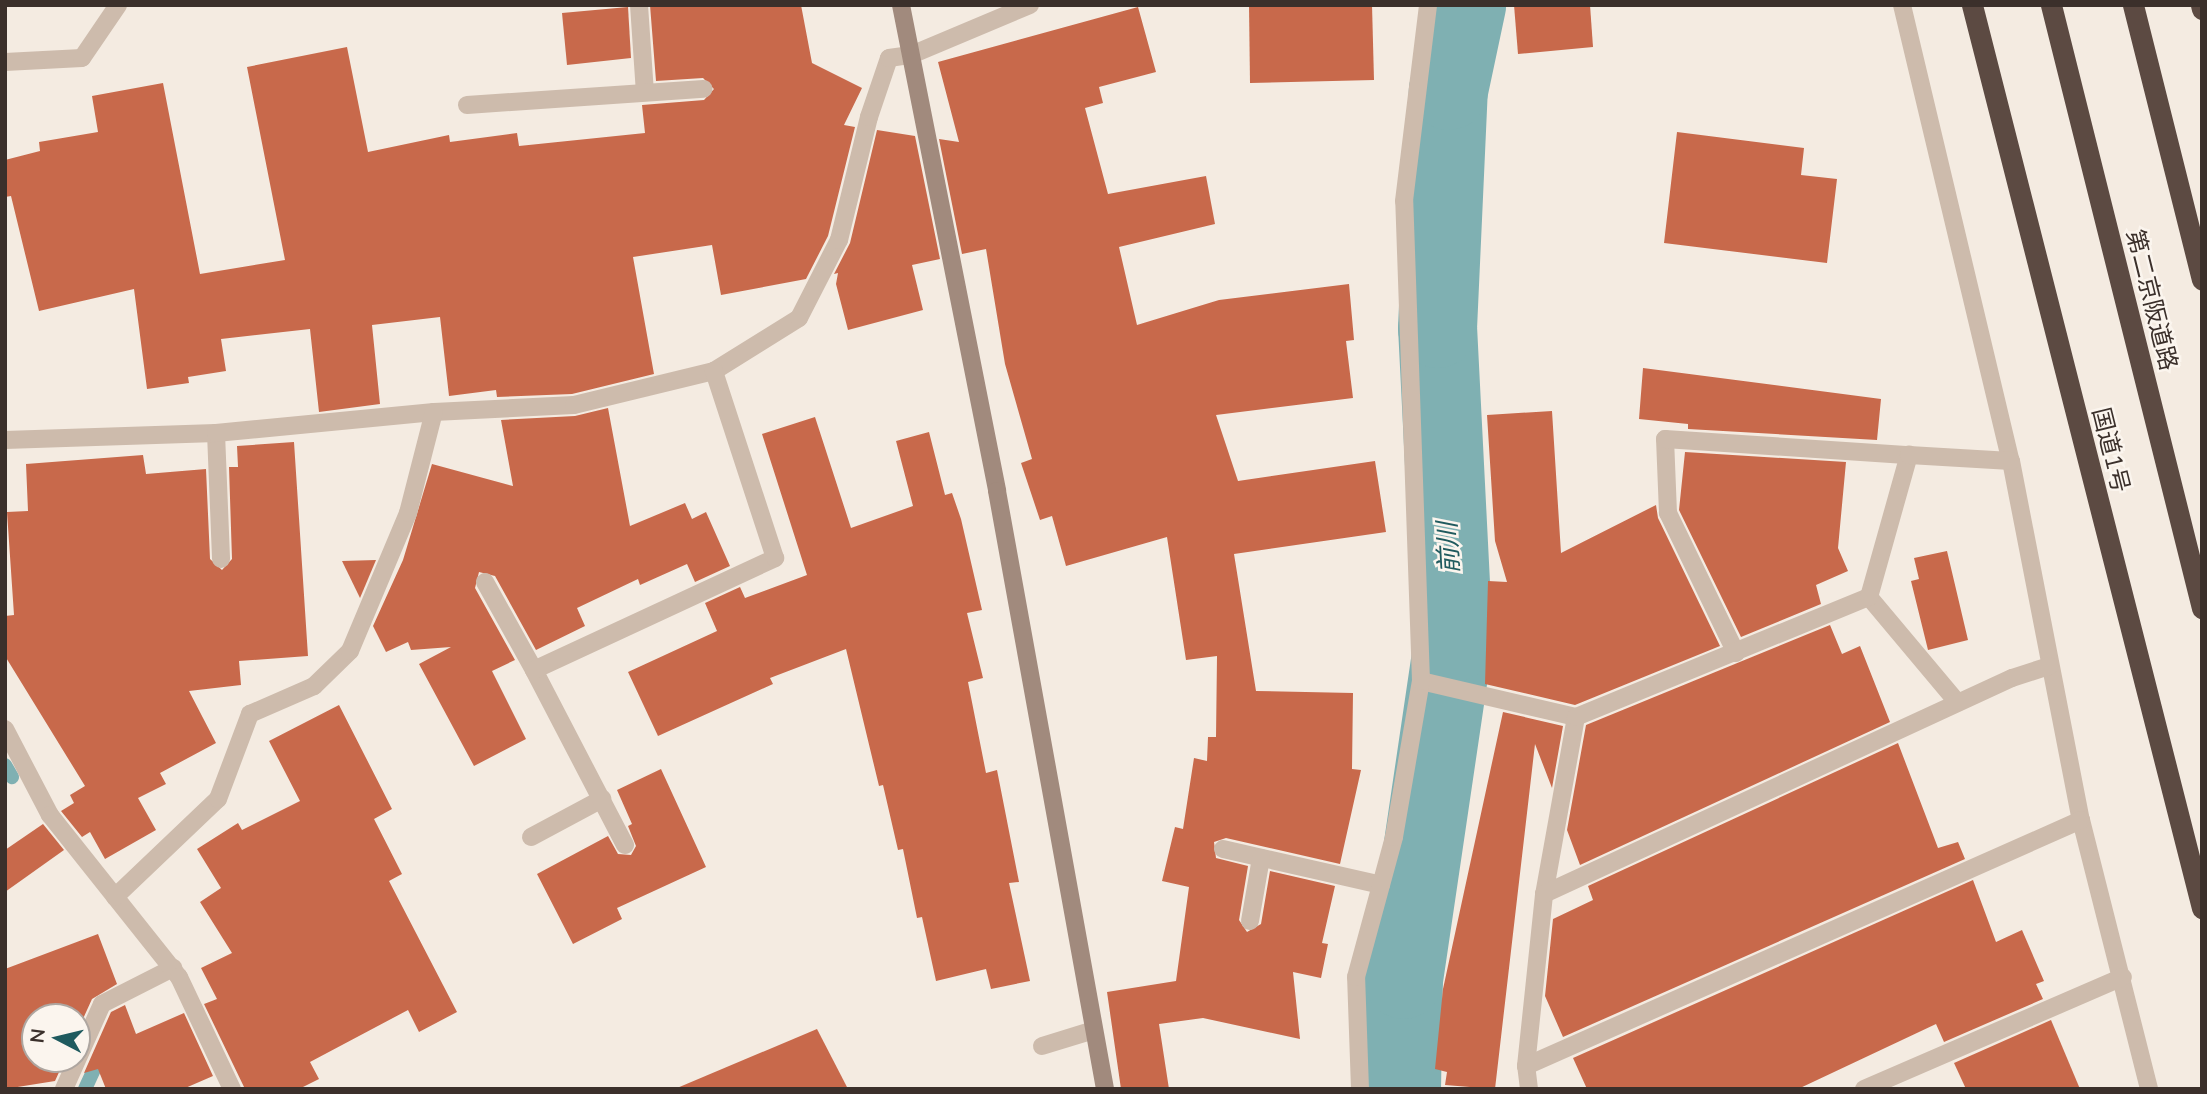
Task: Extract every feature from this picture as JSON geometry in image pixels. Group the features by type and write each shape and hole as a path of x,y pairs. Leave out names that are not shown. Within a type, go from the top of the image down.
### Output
{"highway":[{"name":"国道1号","path":"1972,5 2202,908"},
{"name":"第二京阪道路","path":"2051,5 2202,608"},
{"path":"2133,5 2202,279"}],"street":[{"path":"5,62 82,58 118,5"},
{"path":"639,5 645,92"},
{"path":"901,5 997,491 1105,1089"},
{"path":"5,440 216,433 434,412 574,405 714,371 799,318 839,240 869,117 889,58 911,55 1030,5"},
{"path":"1360,1089 1356,976 1394,837 1421,681 1404,201 1428,5"},
{"path":"1902,5 2011,461 2081,820 2123,977 2149,1089"},
{"path":"467,105 704,89"},
{"path":"534,670 775,558 714,371"},
{"path":"116,897 218,799 250,714 314,686 351,651 408,513 434,412"},
{"path":"216,433 221,559"},
{"path":"1736,653 1668,513 1665,439 2011,461"},
{"path":"1869,597 1909,455"},
{"path":"485,582 625,845"},
{"path":"1421,681 1576,717 1869,597"},
{"path":"1869,597 1958,703"},
{"path":"1544,894 1958,703 2049,666"},
{"path":"1529,1089 1526,1066 1544,894 1576,717"},
{"path":"5,729 50,815 173,968 232,1089"},
{"path":"531,837 602,799"},
{"path":"1526,1066 2081,820"},
{"path":"1223,849 1381,885"},
{"path":"1250,921 1261,858"},
{"path":"64,1089 102,1004 173,968"},
{"path":"1864,1089 2123,977"},
{"path":"1042,1046 1094,1031"}],"building":[{"path":"650,5 801,5 812,63 862,88 844,125 855,127 828,236 806,279 721,295 712,245 633,257 654,374 572,394 497,397 496,390 449,396 440,317 372,325 380,404 319,412 310,329 221,339 226,371 188,377 189,383 147,389 134,289 39,311 11,196 5,197 5,160 40,151 39,142 98,132 92,96 163,83 200,274 285,260 247,67 347,47 368,152 449,135 450,142 517,133 519,146 645,133 642,105 704,100 714,89 703,78 656,81"},
{"path":"1249,5 1372,5 1374,80 1250,83"},
{"path":"1514,5 1590,5 1593,47 1518,54"},
{"path":"628,7 631,58 567,65 562,13"},
{"path":"1138,7 1156,72 1099,87 1103,103 1085,108 1108,194 1206,176 1215,224 1119,247 1137,325 1219,300 1349,284 1354,340 1346,341 1353,398 1216,415 1238,481 1375,461 1386,532 1234,554 1256,691 1353,693 1352,769 1361,770 1340,864 1226,838 1214,842 1216,858 1248,866 1239,920 1247,932 1261,924 1270,871 1335,886 1322,943 1328,944 1321,978 1293,972 1300,1039 1203,1018 1159,1024 1169,1089 1121,1089 1107,992 1176,981 1189,887 1162,881 1175,827 1183,829 1194,758 1207,761 1208,737 1216,737 1217,656 1186,660 1167,537 1066,566 1052,516 1040,520 1021,463 1032,459 1005,364 986,249 962,254 939,139 959,142 938,62"},
{"path":"877,130 915,136 940,259 912,265 923,310 848,330 836,284 838,273 834,274 850,243"},
{"path":"1677,132 1804,148 1801,175 1837,179 1827,263 1664,243"},
{"path":"1643,368 1881,399 1877,440 1688,429 1688,424 1639,419"},
{"path":"608,408 630,526 685,503 692,519 706,512 730,566 695,582 687,564 640,585 638,579 577,608 585,626 536,650 495,576 479,572 475,588 515,660 492,671 526,739 474,766 419,664 451,647 411,650 408,642 386,652 373,626 403,560 432,464 513,486 501,420 575,416"},
{"path":"1552,411 1561,553 1656,505 1658,518 1720,646 1575,705 1485,684 1488,581 1507,582 1495,541 1487,415"},
{"path":"815,417 851,528 913,506 896,441 929,432 945,495 952,493 961,519 982,610 967,613 983,678 968,682 986,773 997,770 1019,882 1009,883 1030,981 991,989 986,969 936,981 922,917 917,918 903,849 898,850 883,785 879,786 846,649 770,678 773,684 658,736 628,672 717,631 705,603 740,587 745,598 807,575 762,434"},
{"path":"294,442 308,656 239,661 241,685 189,691 216,743 160,773 166,784 138,798 156,830 105,859 90,832 82,837 61,811 74,803 70,795 85,786 5,656 5,616 14,615 7,512 28,511 26,464 143,455 146,474 206,469 210,559 222,570 232,559 229,467 238,467 237,446"},
{"path":"1685,452 1846,462 1838,548 1848,571 1816,585 1821,604 1741,637 1679,510"},
{"path":"1947,551 1968,640 1928,650 1911,581 1919,579 1914,558"},
{"path":"376,560 360,598 342,561"},
{"path":"1830,625 1842,654 1860,646 1890,722 1580,865 1567,830 1586,725"},
{"path":"339,705 392,809 374,819 402,874 389,881 457,1012 419,1032 408,1010 310,1062 319,1079 299,1089 245,1089 204,1004 217,999 201,968 232,953 200,902 221,888 197,849 238,823 242,830 300,801 269,741"},
{"path":"1503,712 1563,726 1552,788 1535,744 1495,1089 1445,1085 1447,1072 1435,1069 1443,989"},
{"path":"1898,743 1938,848 1958,842 1965,859 1563,1037 1545,996 1553,919 1593,900 1588,886"},
{"path":"661,769 706,867 617,908 622,919 573,944 537,874 608,836 618,854 631,855 636,846 628,826 632,824 617,790"},
{"path":"43,824 64,850 5,892 5,850"},
{"path":"1973,880 1996,942 2022,930 2044,981 2036,984 2043,999 1944,1042 1936,1024 1798,1089 1587,1089 1573,1058"},
{"path":"98,934 117,984 92,999 90,1003 21,1003 21,1073 59,1073 55,1081 5,1089 5,969"},
{"path":"125,1005 136,1034 184,1013 213,1076 183,1089 106,1089 98,1069 91,1071 91,1057 111,1012"},
{"path":"2051,1020 2080,1089 1966,1089 1954,1063"},
{"path":"817,1029 848,1089 677,1089 677,1088"}],"waterway":[{"name":"前川","path":"1401,1089 1403,979 1453,642 1437,328 1448,90 1466,5"},
{"path":"5,765 12,777"},
{"path":"85,1089 102,1052"}]}
